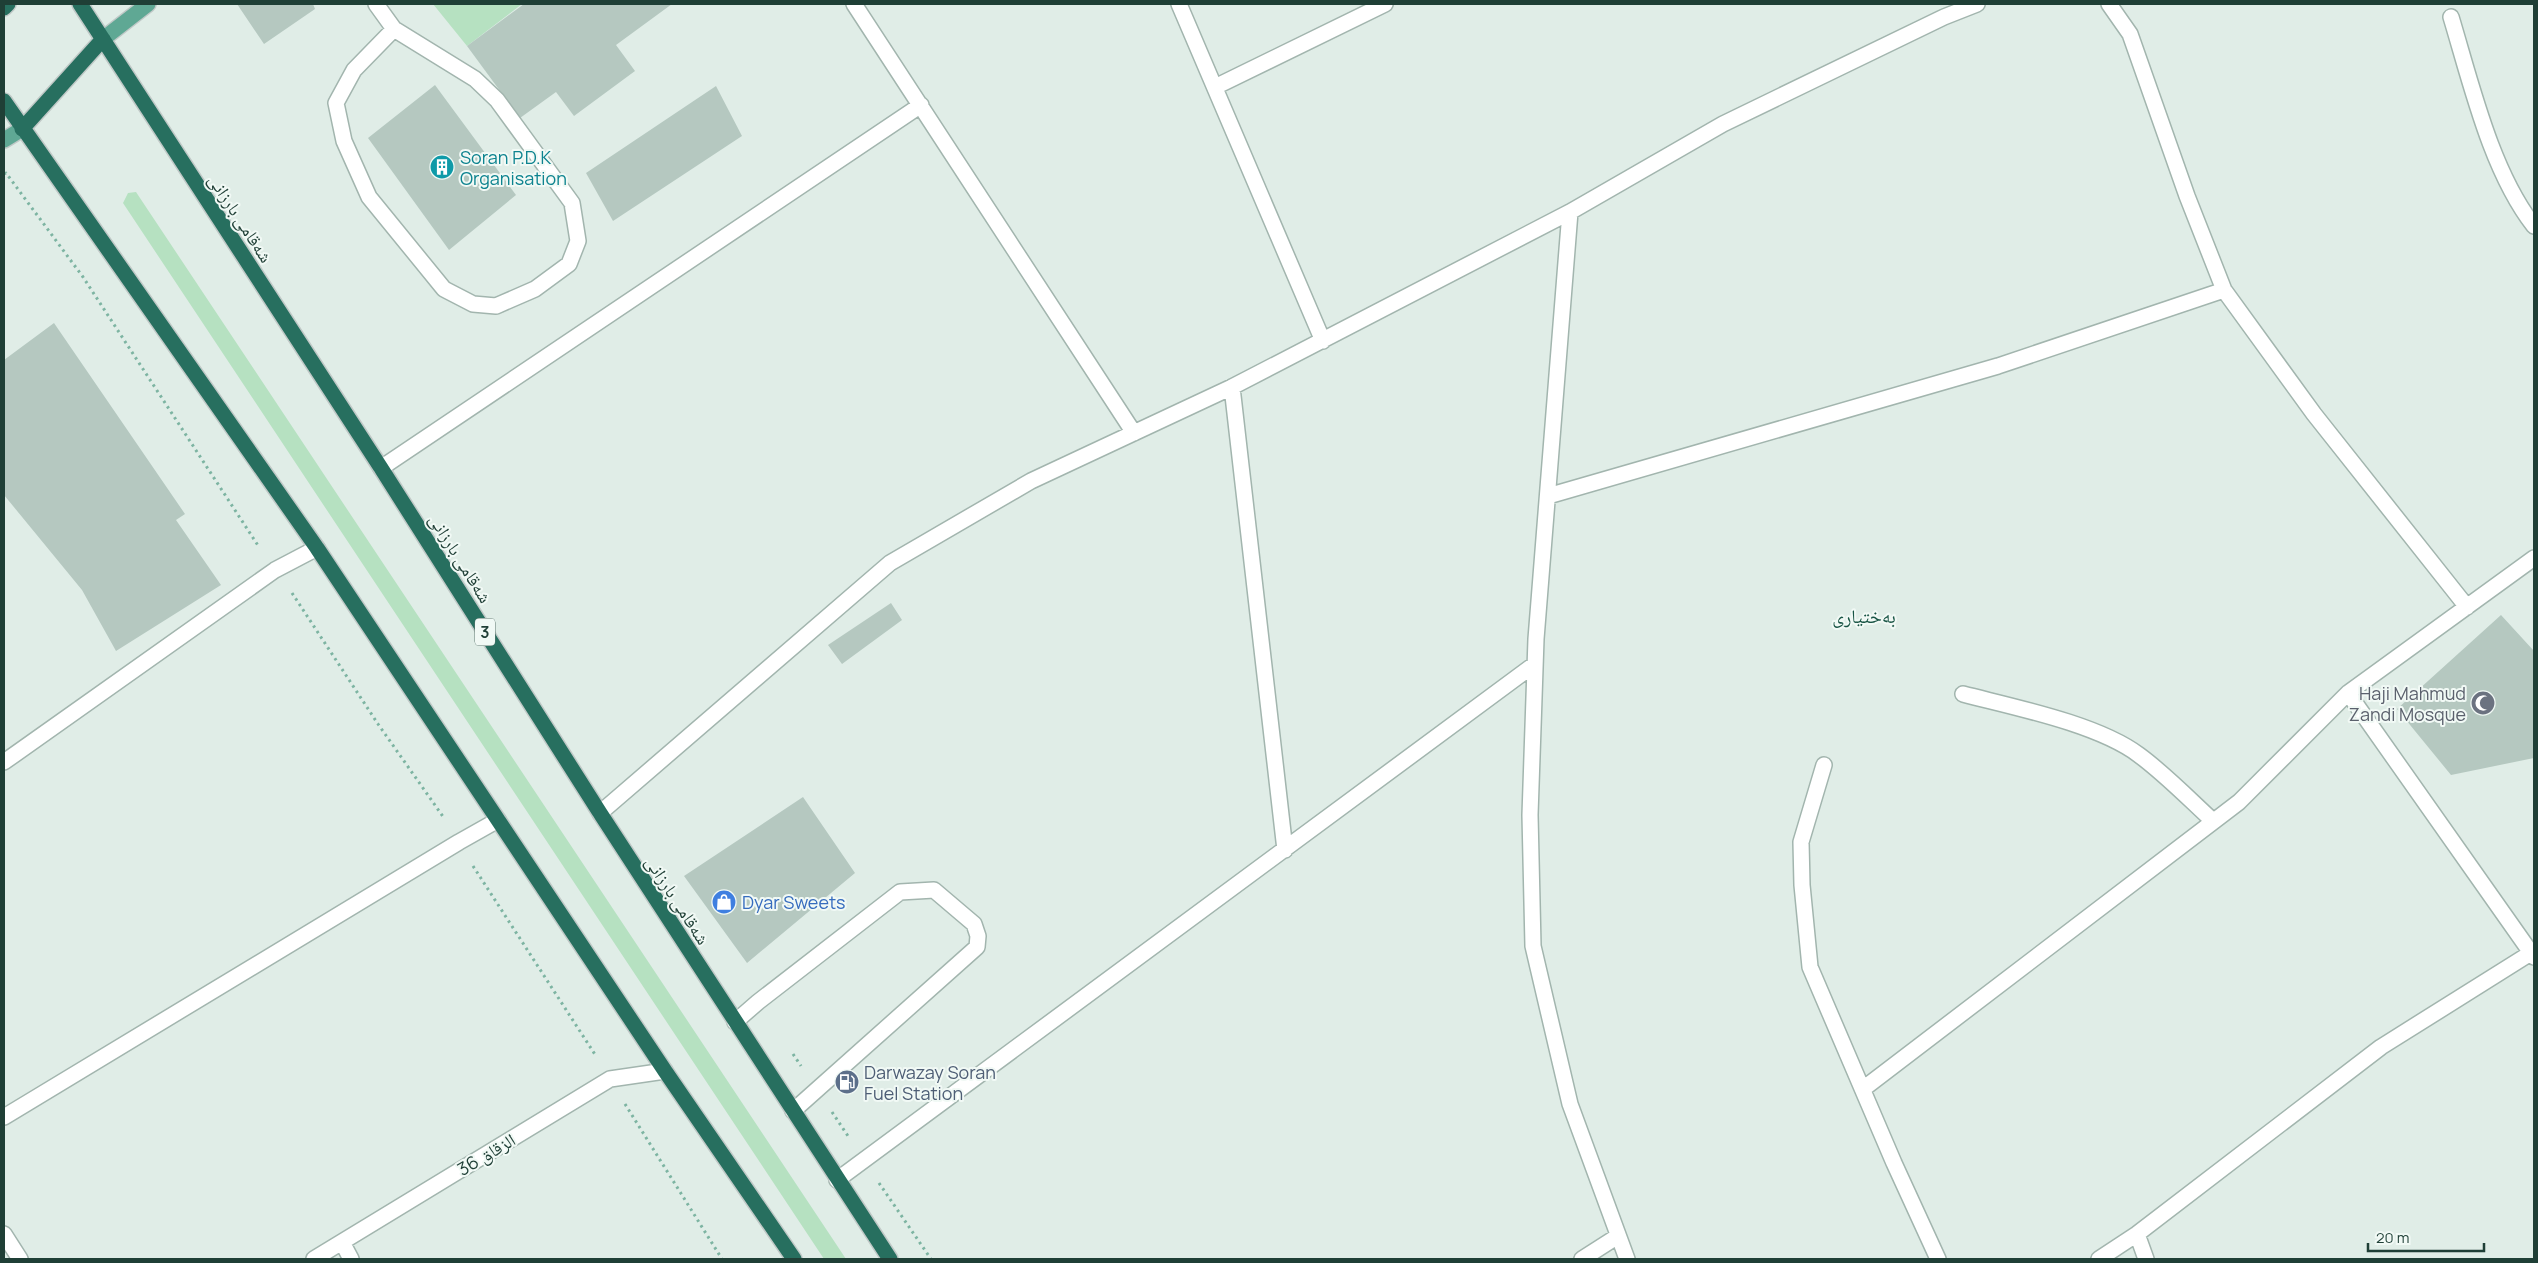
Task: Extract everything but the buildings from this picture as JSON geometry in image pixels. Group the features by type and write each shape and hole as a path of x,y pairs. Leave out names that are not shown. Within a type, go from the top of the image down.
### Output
{"highway":[{"path":"4,8 8,4"},
{"name":"شەقامی بارزانی","path":"80,4 381,468 600,813 890,1259"},
{"path":"22,128 103,40"},
{"path":"4,101 317,548 666,1071 794,1259"}],"main road":[{"path":"103,40 148,4"},
{"path":"4,140 22,128"}],"street":[{"path":"376,4 394,29 475,78 497,100 572,203 578,241 569,264 535,288 496,306 473,304 444,289 368,197 344,141 336,103 354,70 394,29"},
{"path":"854,4 1134,434"},
{"path":"1179,4 1322,341"},
{"path":"1215,87 1385,4"},
{"path":"600,813 890,563 1031,482 1232,387 1570,212 1724,124 1944,17 1977,4"},
{"path":"2109,4 2130,34 2187,196 2224,290 2314,414 2467,607"},
{"path":"2450,16 2476,102 2505,177 2534,226"},
{"path":"381,468 921,106"},
{"path":"1570,212 1535,664 1530,816 1533,946 1570,1104 1627,1259"},
{"path":"1548,496 1998,366 2224,290"},
{"path":"1232,387 1285,850"},
{"path":"4,762 275,570 317,548"},
{"path":"1863,1089 2238,802 2348,693 2467,607 2531,565"},
{"path":"837,1180 1535,664"},
{"path":"2098,1259 2137,1234 2381,1046 2534,954 2348,693"},
{"path":"1962,694 2032,712 2100,734 2138,754 2213,821"},
{"path":"1824,765 1801,842 1802,885 1810,967 1938,1259"},
{"path":"4,1117 458,842 498,820"},
{"path":"735,1022 900,892 934,890 974,924 978,936 977,947 793,1112"},
{"name":"الزقاق 36","path":"314,1259 610,1079 666,1071"},
{"path":"4,1234 20,1259"},
{"path":"2137,1234 2146,1259"},
{"path":"1582,1259 1618,1236"},
{"path":"342,1242 351,1259"}],"path":[{"path":"4,174 6,173 83,277 191,446 458,842 610,1079 722,1259"}],"green space":[{"path":"433,4 522,4 467,46"},
{"path":"136,192 846,1259 824,1259 123,203 128,193"}],"place":[{"name":"Soran P.D.K Organisation","path":"442,167"},
{"name":"Haji Mahmud Zandi Mosque","path":"2483,703"},
{"name":"Dyar Sweets","path":"724,902"},
{"name":"Darwazay Soran Fuel Station","path":"847,1082"}],"district":[{"name":"بەختیاری","path":"1864,616"}]}
